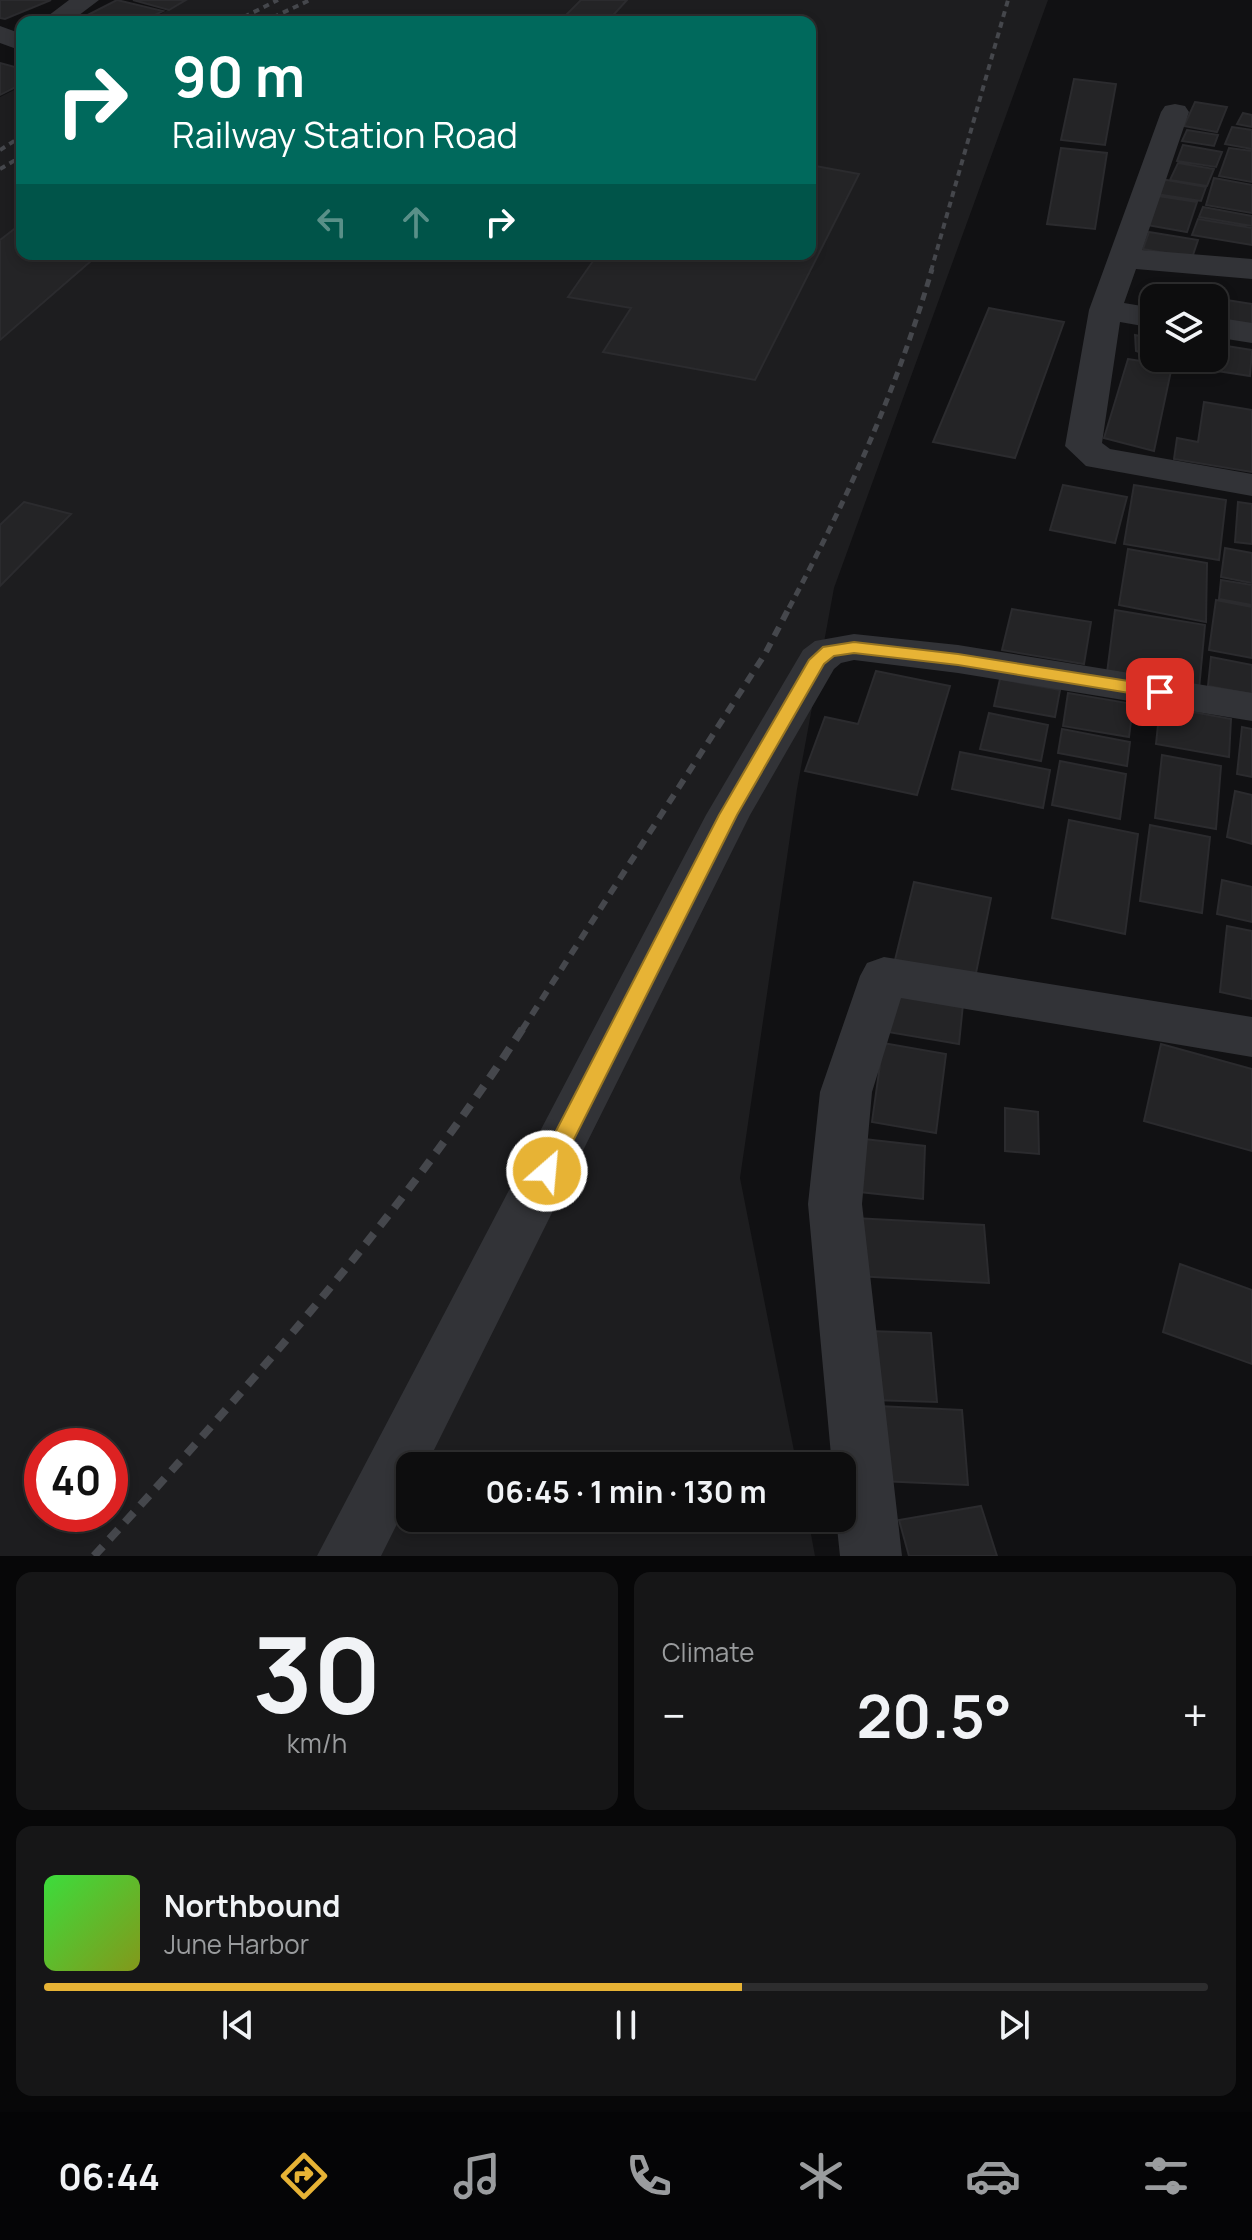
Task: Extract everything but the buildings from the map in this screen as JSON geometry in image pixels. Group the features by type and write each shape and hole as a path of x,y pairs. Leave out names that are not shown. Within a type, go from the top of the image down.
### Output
{"street":[{"path":"62,16 86,0"},
{"path":"1175,112 1105,310 1083,446 1088,453 1099,458 1252,485"},
{"path":"1121,258 1252,269"},
{"path":"1105,310 1140,316"},
{"path":"1228,329 1252,333"},
{"path":"348,1556 728,815 818,660 829,651 854,647 958,659 1252,707"},
{"path":"871,1556 835,1204 846,1092 884,976 1252,1037"}],"shaded area":[{"path":"187,0 1048,0 834,588 797,789 740,1178 794,1452 396,1452 396,1532 811,1532 815,1556 0,1556 0,97 16,89 16,260 816,260 816,16 156,16"}],"railway":[{"path":"246,16 278,0"},
{"path":"276,16 310,0"},
{"path":"931,271 1008,0"},
{"path":"0,150 16,140"},
{"path":"0,169 16,160"},
{"path":"789,608 870,442 932,269"},
{"path":"522,1030 765,654 790,606"},
{"path":"94,1556 264,1366 373,1235 523,1028"}],"route":[{"path":"547,1171 728,815 818,660 829,651 854,647 958,659 1160,692"}]}
